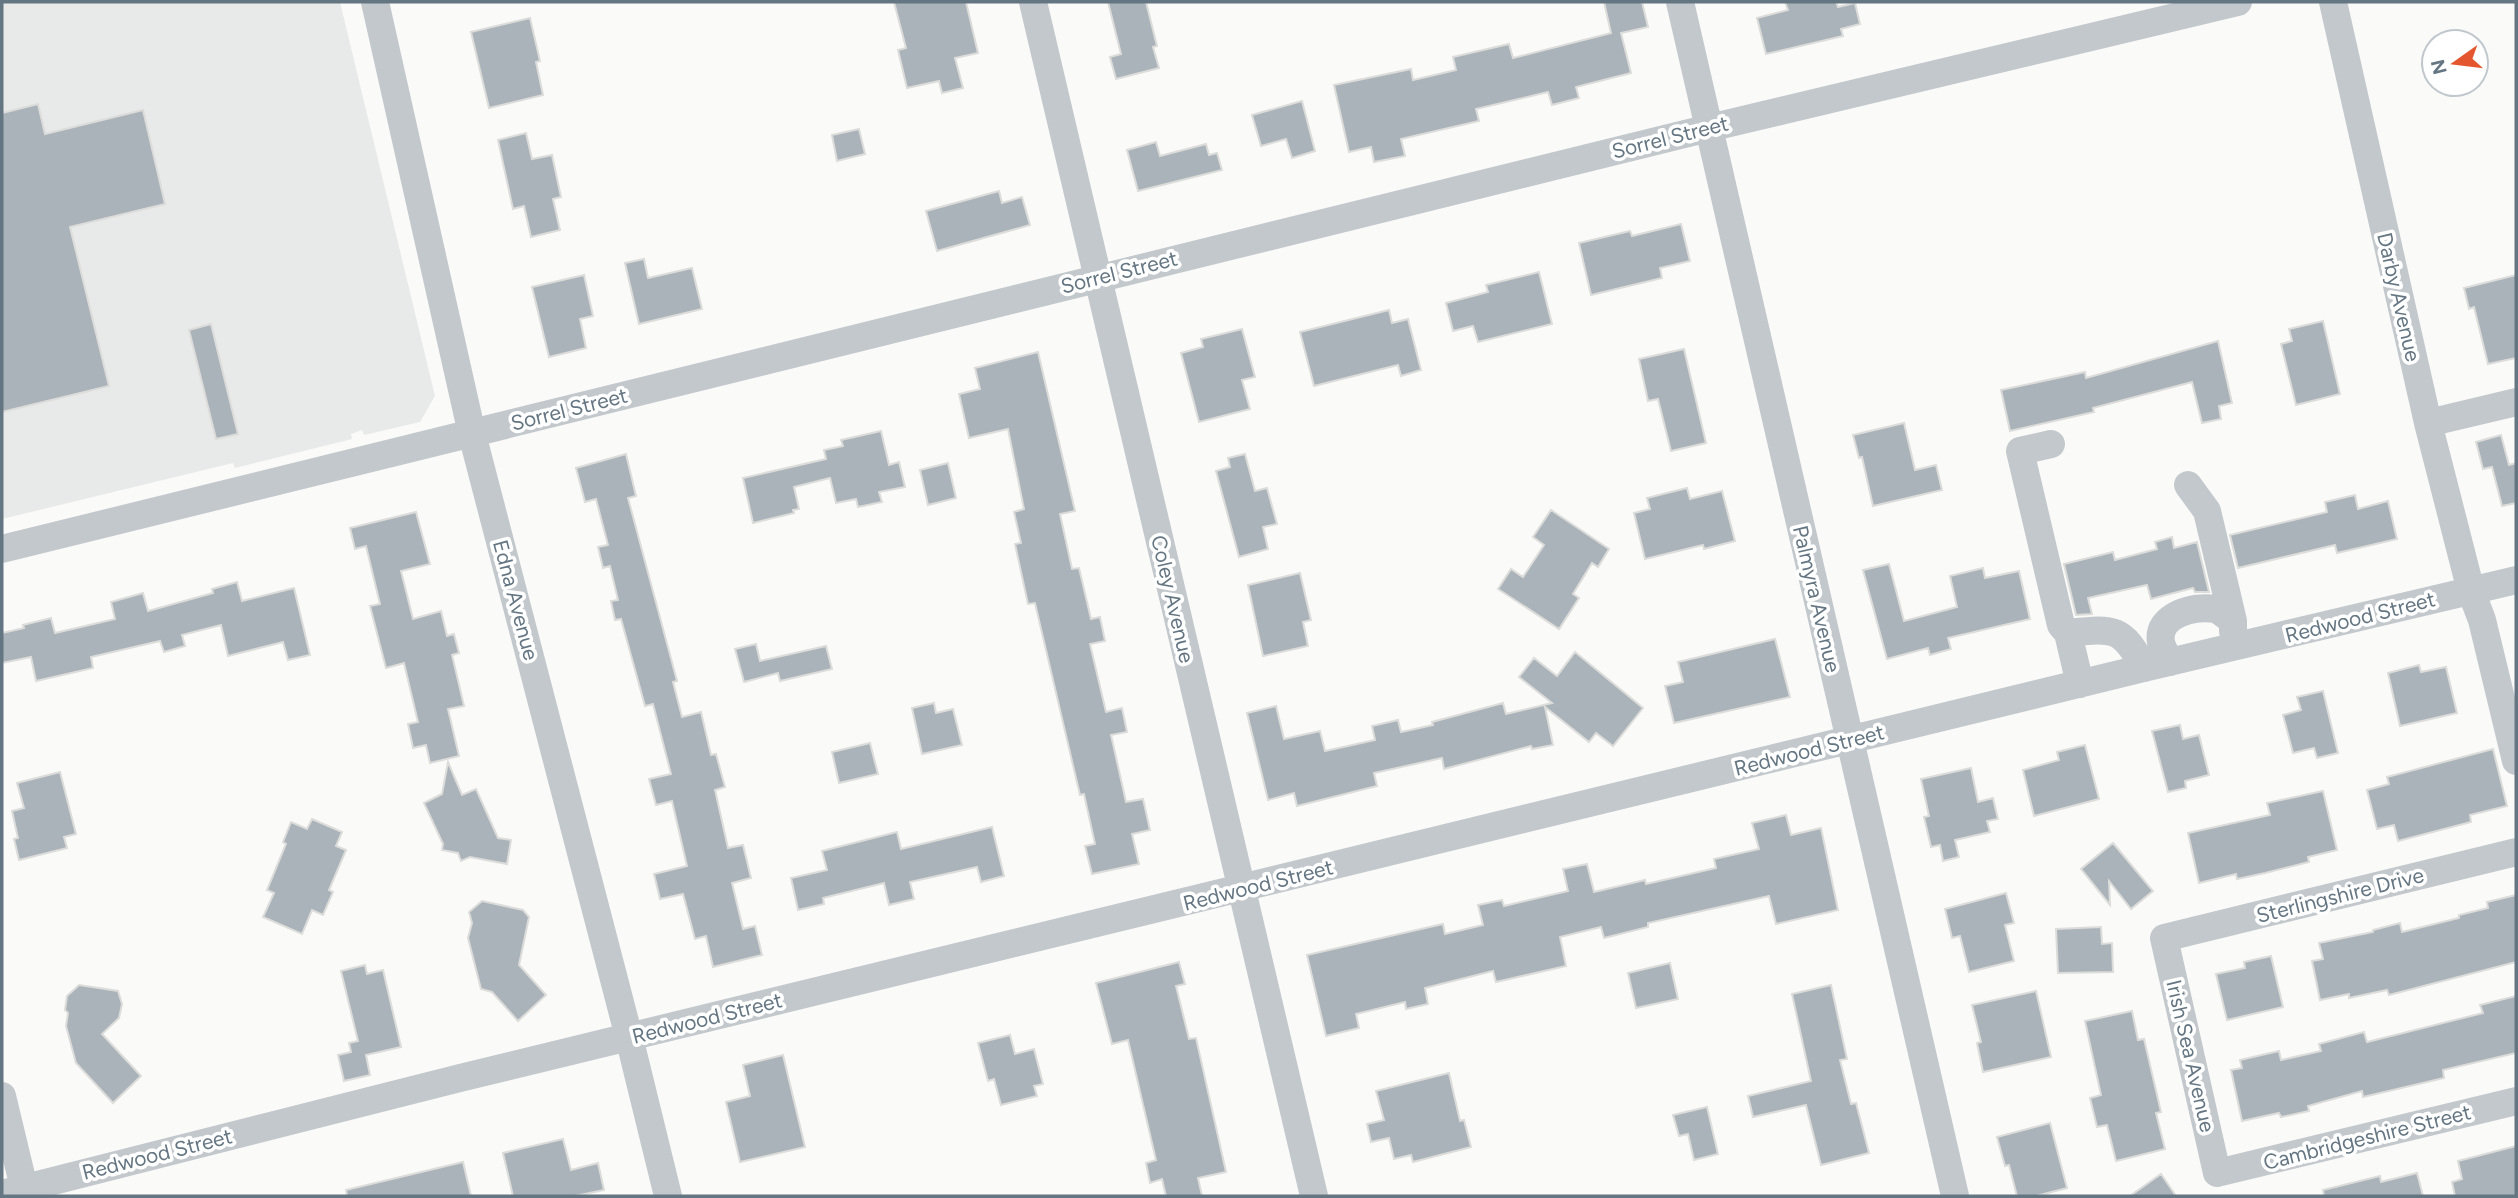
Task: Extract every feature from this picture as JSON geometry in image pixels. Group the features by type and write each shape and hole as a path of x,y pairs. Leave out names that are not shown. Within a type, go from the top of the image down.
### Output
{"street":[{"name":"Edna Avenue","path":"375,2 472,434 668,1196"},
{"name":"Coley Avenue","path":"1033,2 1314,1196"},
{"name":"Palmyra Avenue","path":"1680,2 1955,1196"},
{"name":"Sorrel Street","path":"2,549 1709,128 2238,2"},
{"name":"Darby Avenue","path":"2333,2 2428,423 2471,591 2482,620 2516,761"},
{"path":"2428,423 2516,402"},
{"path":"2051,444 2020,451 2059,618 2068,633 2080,684"},
{"path":"2188,485 2207,511 2234,634"},
{"name":"Redwood Street","path":"17,1193 629,1037 2157,665 2234,634 2471,591 2516,580"},
{"path":"2157,665 2163,628 2172,617 2184,611 2217,609 2234,634"},
{"path":"2068,633 2102,629 2121,635 2157,665"},
{"name":"Sterlingshire Drive","path":"2164,938 2516,852"},
{"name":"Irish Sea Avenue","path":"2164,938 2217,1173"},
{"path":"2,1096 17,1193"},
{"name":"Cambridgeshire Street","path":"2217,1173 2516,1101"}],"shaded area":[{"path":"2,2 340,2 435,396 420,422 364,435 362,430 351,434 352,439 235,468 233,463 2,519"}],"building":[{"path":"894,2 966,2 978,53 955,58 963,88 942,93 939,81 907,88 898,50 906,48"},
{"path":"1108,2 1146,2 1157,46 1153,47 1159,68 1116,79 1110,57 1121,54"},
{"path":"1604,2 1642,2 1648,27 1621,33 1631,73 1576,87 1579,98 1552,105 1548,92 1476,109 1479,121 1401,139 1405,156 1374,162 1371,147 1349,152 1334,85 1411,69 1413,80 1456,70 1453,57 1509,44 1513,58 1611,33"},
{"path":"1785,2 1836,2 1838,7 1855,3 1860,24 1841,29 1843,36 1766,54 1757,18 1788,10"},
{"path":"530,18 540,61 536,62 543,95 489,108 471,32"},
{"path":"1302,101 1315,151 1292,158 1286,139 1261,146 1252,115"},
{"path":"38,104 45,134 143,110 165,204 70,227 109,386 2,412 2,113"},
{"path":"859,129 865,154 837,161 832,135"},
{"path":"526,133 532,159 552,155 561,197 553,199 560,230 531,237 524,206 513,209 498,140"},
{"path":"1156,142 1160,156 1206,144 1209,155 1217,153 1222,170 1138,191 1127,150"},
{"path":"999,191 1002,203 1022,197 1030,225 937,251 926,211"},
{"path":"1681,224 1690,261 1660,268 1662,278 1591,295 1579,243 1630,231 1632,236"},
{"path":"644,259 648,278 692,268 702,309 639,324 625,263"},
{"path":"1539,272 1552,324 1478,342 1473,326 1453,331 1446,303 1488,292 1486,285"},
{"path":"584,275 593,316 580,319 586,348 549,357 532,287"},
{"path":"2516,275 2516,358 2488,364 2474,307 2469,309 2464,288"},
{"path":"1389,310 1392,323 1408,319 1421,370 1401,376 1398,365 1314,386 1300,332"},
{"path":"2323,321 2340,394 2296,405 2281,344 2292,341 2289,329"},
{"path":"211,324 238,434 216,439 189,330"},
{"path":"1242,329 1255,377 1242,380 1250,409 1199,422 1181,353 1203,347 1201,339"},
{"path":"2218,341 2232,403 2219,406 2221,419 2202,423 2192,382 2093,408 2094,412 2010,431 2001,390 2085,372 2086,378"},
{"path":"1684,349 1706,443 1671,451 1658,399 1648,401 1639,359"},
{"path":"1038,352 1075,511 1060,514 1072,569 1079,568 1091,619 1100,617 1105,641 1090,644 1106,712 1122,708 1127,732 1111,735 1126,802 1143,799 1150,830 1132,834 1139,864 1092,874 1085,846 1095,844 1084,794 1080,795 1035,603 1028,604 1015,544 1021,543 1014,512 1024,509 1008,429 969,438 959,394 980,389 975,368"},
{"path":"1904,423 1915,470 1936,465 1942,490 1873,506 1862,457 1859,458 1853,435"},
{"path":"881,431 889,465 899,462 905,487 879,492 882,502 858,507 856,499 836,503 830,478 794,487 799,509 793,510 794,513 753,523 743,478 826,459 824,450 843,446 841,440"},
{"path":"2501,435 2509,465 2516,463 2516,503 2502,506 2492,467 2483,469 2476,442"},
{"path":"626,454 636,496 628,498 677,681 673,682 682,717 701,712 711,755 716,754 725,787 715,790 728,848 743,845 751,878 732,883 743,929 755,926 762,955 713,967 706,936 695,939 683,894 660,899 654,874 687,866 672,801 656,805 649,779 671,774 653,704 645,706 621,619 615,620 611,601 618,600 610,566 603,568 598,547 608,545 596,499 585,502 576,468"},
{"path":"1245,454 1255,491 1267,488 1277,524 1263,527 1268,549 1239,557 1216,471 1230,467 1228,458"},
{"path":"948,463 956,498 928,505 920,470"},
{"path":"1687,488 1690,499 1722,491 1735,541 1704,549 1703,545 1645,559 1634,513 1650,509 1647,498"},
{"path":"2355,495 2358,509 2388,501 2397,539 2337,553 2335,545 2238,568 2230,535 2327,512 2325,502"},
{"path":"1551,510 1609,549 1598,567 1592,563 1573,594 1579,598 1559,629 1498,589 1511,569 1523,577 1544,545 1533,537"},
{"path":"416,512 430,564 401,571 413,619 441,611 447,636 454,634 459,653 452,655 464,706 448,709 459,756 430,763 426,745 413,748 408,724 418,722 404,663 386,668 370,606 380,604 366,546 355,549 350,528"},
{"path":"2172,537 2174,548 2197,542 2209,592 2195,592 2193,588 2151,599 2147,585 2088,598 2092,614 2076,615 2064,564 2113,552 2115,560 2157,549 2155,542"},
{"path":"1889,564 1904,621 1957,607 1950,576 1983,568 1985,578 2019,571 2030,619 1948,638 1951,649 1930,655 1928,648 1887,659 1863,570"},
{"path":"1300,573 1311,620 1303,622 1308,646 1263,656 1248,585"},
{"path":"237,582 242,601 294,588 310,655 288,660 283,642 228,656 221,625 182,635 185,646 164,652 160,641 91,657 93,668 36,681 31,657 2,663 2,633 24,628 23,625 51,618 55,633 115,619 111,602 143,593 148,611 213,593 212,589"},
{"path":"1775,639 1790,697 1674,723 1665,686 1683,682 1678,662"},
{"path":"756,644 760,661 826,646 832,669 780,681 778,673 744,682 735,649"},
{"path":"1575,652 1643,708 1613,746 1596,733 1589,742 1545,707 1553,745 1532,749 1531,746 1444,769 1442,758 1374,773 1377,786 1297,806 1294,793 1268,800 1247,713 1276,706 1284,739 1320,731 1325,751 1375,740 1372,726 1398,720 1401,732 1503,703 1506,714 1552,703 1519,677 1534,658 1557,676"},
{"path":"2419,665 2421,672 2446,667 2457,713 2400,726 2388,673"},
{"path":"2323,691 2338,753 2317,758 2314,748 2293,753 2283,715 2301,710 2297,697"},
{"path":"934,703 936,713 953,709 962,745 922,754 912,708"},
{"path":"2180,725 2183,739 2199,735 2209,775 2185,781 2186,788 2168,792 2152,731"},
{"path":"870,743 878,774 839,783 832,752"},
{"path":"2085,745 2099,799 2034,816 2023,770 2059,760 2057,752"},
{"path":"2493,749 2507,806 2470,815 2471,822 2398,841 2394,825 2377,829 2367,790 2389,784 2387,777"},
{"path":"448,762 462,795 476,789 498,838 511,840 507,864 470,857 461,861 458,853 442,850 443,844 424,803 442,794"},
{"path":"1971,768 1978,802 1993,798 1998,819 1987,821 1990,832 1955,840 1959,857 1943,861 1940,845 1931,847 1924,817 1929,816 1921,779"},
{"path":"60,772 76,834 64,837 67,848 19,860 14,839 18,838 12,811 24,808 17,783"},
{"path":"2323,791 2337,850 2308,857 2309,862 2265,873 2237,879 2236,874 2199,883 2188,833 2270,815 2267,803"},
{"path":"1786,815 1791,835 1821,828 1838,910 1776,924 1769,896 1648,923 1648,927 1604,938 1601,927 1560,937 1566,966 1496,982 1493,971 1425,988 1428,1004 1406,1009 1405,1002 1356,1014 1359,1028 1326,1036 1307,955 1443,924 1445,934 1483,925 1478,905 1502,900 1504,906 1568,891 1563,869 1587,864 1594,892 1645,880 1646,884 1716,868 1714,859 1759,849 1752,823"},
{"path":"312,819 342,832 336,846 346,850 329,890 333,892 323,915 312,910 302,934 263,917 274,893 267,890 286,844 283,842 291,822 307,829"},
{"path":"992,827 1004,876 981,882 977,867 910,882 914,899 889,905 884,883 823,898 824,904 798,910 791,878 827,870 822,851 897,832 901,849"},
{"path":"2113,843 2153,891 2131,909 2109,881 2110,905 2081,869"},
{"path":"2006,893 2014,923 2005,925 2014,961 1969,972 1960,936 1952,938 1945,909"},
{"path":"2516,895 2516,962 2389,995 2387,990 2349,998 2349,994 2320,1000 2312,961 2323,959 2319,943 2373,932 2400,923 2402,932 2459,918 2459,915 2488,908 2487,902"},
{"path":"482,901 523,910 529,917 519,965 546,995 518,1021 492,992 481,989 468,938 472,923 469,912"},
{"path":"2101,927 2102,944 2112,943 2113,972 2058,973 2056,929"},
{"path":"2271,956 2283,1007 2227,1020 2216,974 2245,968 2244,962"},
{"path":"1179,962 1185,984 1176,986 1189,1039 1196,1038 1226,1172 1198,1178 1202,1196 1166,1196 1162,1179 1150,1183 1146,1163 1156,1160 1128,1040 1112,1044 1096,983"},
{"path":"1670,963 1678,999 1636,1008 1628,973"},
{"path":"365,965 367,974 383,970 401,1047 366,1055 370,1075 344,1081 338,1055 351,1052 349,1043 358,1041 341,971"},
{"path":"79,985 118,991 122,1004 119,1018 102,1034 141,1076 113,1103 76,1063 66,1026 68,1013 65,1010 67,996"},
{"path":"1831,985 1847,1059 1840,1060 1851,1104 1856,1103 1869,1153 1821,1165 1806,1105 1753,1117 1748,1096 1811,1081 1792,994"},
{"path":"2036,991 2051,1057 1983,1072 1977,1043 1981,1042 1972,1005"},
{"path":"2516,996 2516,1053 2443,1070 2444,1078 2363,1097 2362,1091 2308,1106 2309,1111 2281,1117 2279,1113 2242,1121 2231,1070 2242,1068 2240,1060 2279,1051 2281,1060 2321,1051 2319,1044 2364,1032 2367,1042 2483,1013 2480,1005"},
{"path":"2132,1011 2138,1040 2144,1039 2161,1112 2156,1113 2165,1149 2116,1161 2107,1125 2097,1127 2090,1098 2101,1095 2085,1021"},
{"path":"1010,1035 1015,1054 1034,1049 1043,1084 1034,1086 1037,1096 1001,1105 994,1079 988,1081 978,1043"},
{"path":"783,1055 805,1147 740,1162 726,1102 750,1096 743,1065"},
{"path":"1449,1073 1460,1121 1464,1120 1471,1147 1413,1162 1411,1155 1394,1159 1389,1138 1371,1142 1367,1124 1384,1120 1376,1091"},
{"path":"1707,1107 1718,1154 1694,1160 1688,1134 1679,1136 1673,1115"},
{"path":"2050,1123 2067,1188 2036,1196 2017,1196 2009,1165 2005,1166 1997,1137"},
{"path":"563,1139 571,1170 598,1163 604,1190 575,1196 513,1196 503,1153"},
{"path":"2516,1146 2516,1196 2455,1196 2452,1182 2462,1179 2458,1161"},
{"path":"463,1162 471,1196 347,1196 346,1190"},
{"path":"2417,1173 2423,1196 2324,1196 2323,1190 2380,1176 2381,1182"},
{"path":"2161,1174 2176,1196 2130,1196"}]}
